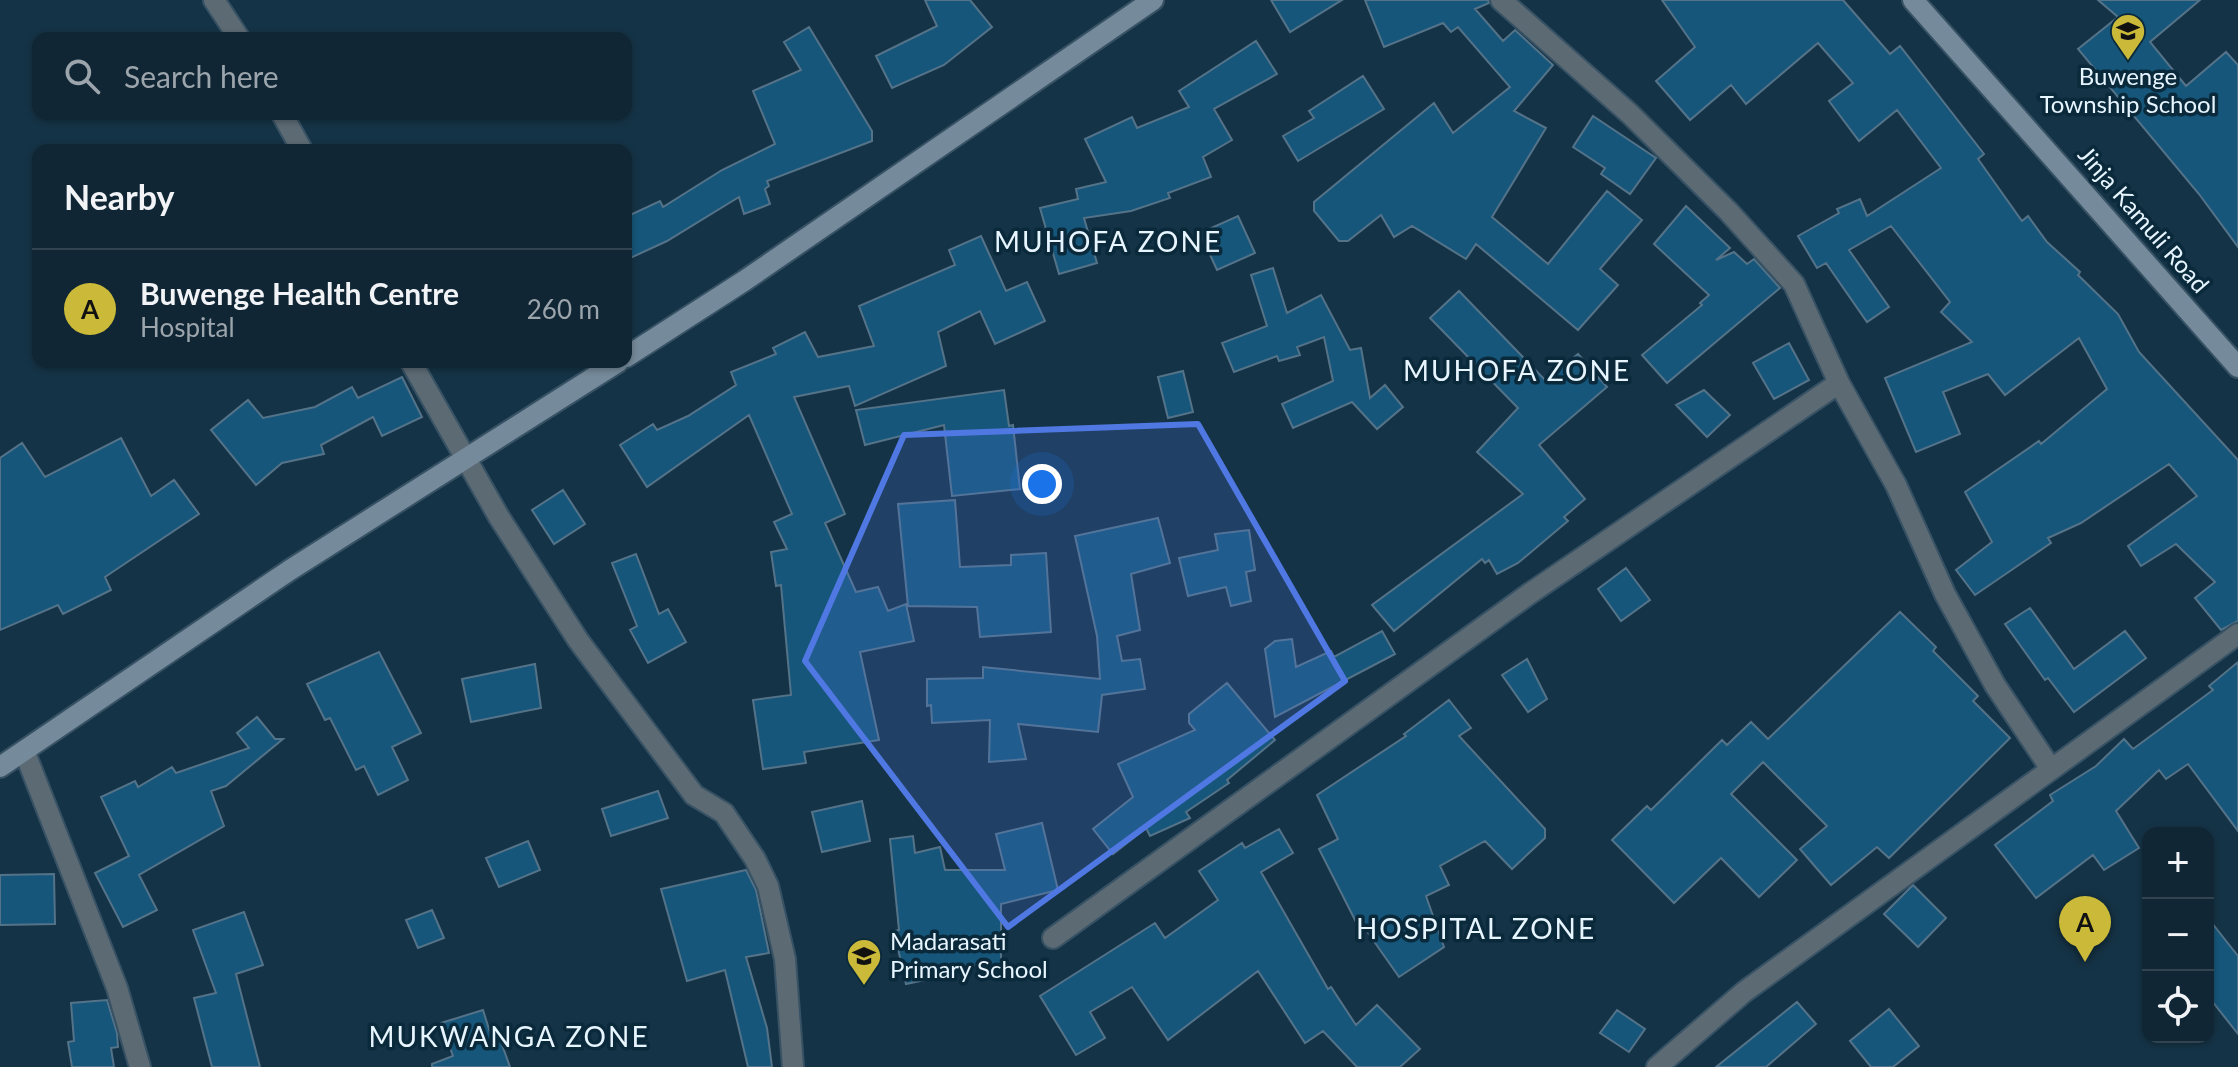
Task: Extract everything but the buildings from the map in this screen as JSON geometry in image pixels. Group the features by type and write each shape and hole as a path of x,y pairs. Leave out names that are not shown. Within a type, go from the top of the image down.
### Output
{"main road":[{"path":"632,353 757,272 1153,0"},
{"name":"Jinja Kamuli Road","path":"1913,0 2238,367"},
{"path":"0,767 25,753 290,570 609,368"}],"street":[{"path":"214,0 235,32"},
{"path":"1501,0 1630,114 1763,247 1794,284 1839,383 1896,485 1945,594 1988,672 2051,769"},
{"path":"285,120 299,144"},
{"path":"414,368 499,517 562,615 639,725 694,795 724,813 755,859 768,886 785,959 793,1067"},
{"path":"1053,938 1542,585 1839,383"},
{"path":"1657,1067 1744,992 2238,634"},
{"path":"25,753 117,988 140,1067"}],"highlighted area":[{"path":"1198,424 1345,681 1008,927 805,661 904,435"}],"place":[{"name":"Buwenge Township School","path":"2128,62"},
{"name":"Buwenge Health Centre","path":"2085,962"},
{"name":"Madarasati Primary School","path":"864,987"}],"district":[{"name":"MUHOFA ZONE","path":"1108,242"},
{"name":"MUHOFA ZONE","path":"1517,371"},
{"name":"HOSPITAL ZONE","path":"1476,929"},
{"name":"MUKWANGA ZONE","path":"509,1037"}]}
